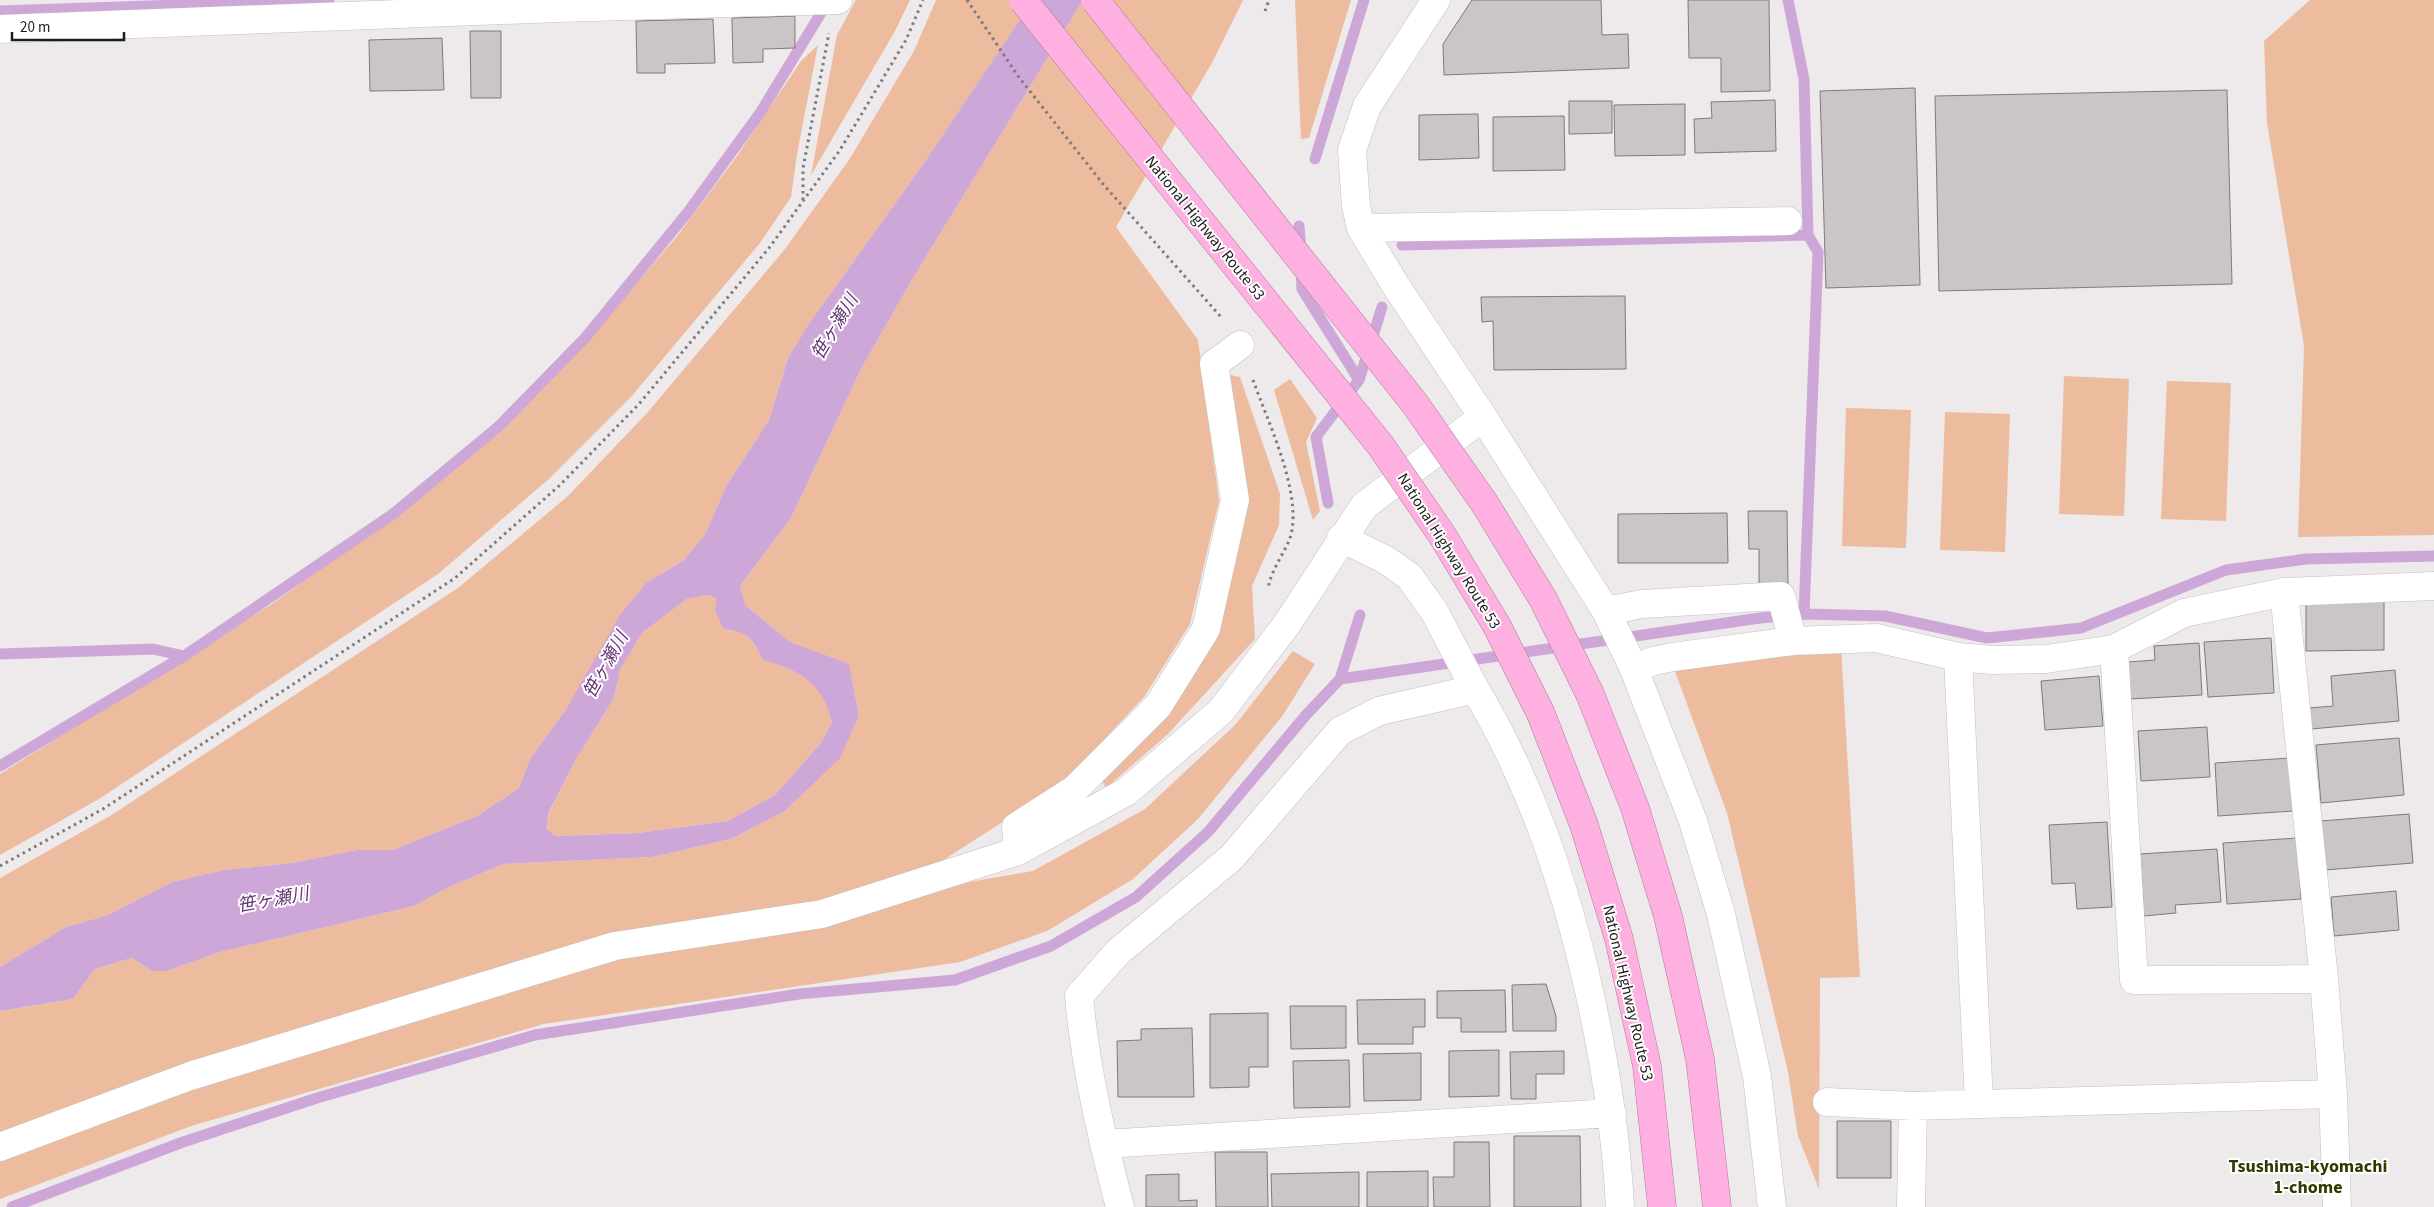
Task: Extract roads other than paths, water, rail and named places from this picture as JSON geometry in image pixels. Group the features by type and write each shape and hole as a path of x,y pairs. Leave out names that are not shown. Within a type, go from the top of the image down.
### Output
{"highway":[{"name":"National Highway Route 53","path":"1023,0 1381,446 1457,560 1496,626 1541,714 1584,825 1619,939 1647,1066 1662,1207"},
{"path":"1095,0 1415,404 1485,504 1544,600 1590,694 1635,808 1668,916 1700,1059 1718,1207"}],"street":[{"path":"0,29 558,4 837,0"},
{"path":"1436,0 1367,106 1352,150 1356,206 1361,228 1396,286 1483,417 1610,618 1631,662 1693,821 1721,914 1757,1076 1772,1207"},
{"path":"1361,228 1788,221"},
{"path":"1018,851 1016,827 1075,789 1158,706 1206,629 1235,500 1214,364 1240,345"},
{"path":"0,1147 190,1076 615,946 822,914 1018,851 1126,792 1221,711 1287,624 1341,538 1364,506 1483,417"},
{"path":"1341,538 1386,560 1409,576 1434,611 1471,683 1512,755 1532,799 1556,864 1573,925 1596,1022 1612,1113 1620,1207"},
{"path":"1631,662 1653,661 1792,637 1876,638 1958,657 1993,660 2046,659 2114,649 2184,612 2284,592 2434,586"},
{"path":"2284,592 2324,979 2333,1094 2337,1207"},
{"path":"1610,618 1642,604 1781,596 1792,637"},
{"path":"2114,649 2134,980 2324,979"},
{"path":"1958,657 1979,1103"},
{"path":"1120,1207 1104,1144 1082,1024 1080,996 1118,952 1231,858 1340,731 1379,711 1471,683"},
{"path":"1827,1102 1913,1106 2333,1094"},
{"path":"1911,1207 1913,1106"},
{"path":"1104,1144 1612,1113"}],"water":[{"name":"笹ヶ瀬川","path":"1033,0 1083,0 913,278 862,367 791,518 740,586 746,606 790,642 849,664 859,716 840,758 785,811 731,839 652,857 504,864 451,886 414,906 220,952 167,971 152,971 132,958 95,969 73,999 0,1011 0,967 66,927 108,915 172,882 224,870 292,863 357,850 393,850 477,816 519,788 530,759 565,711 620,615 647,582 683,561 706,533 726,486 769,420 788,358 808,325 924,163","holes":["708,595 717,599 715,611 724,629 739,632 749,637 762,659 788,669 808,680 823,697 832,723 820,744 775,795 728,821 638,833 556,836 546,829 549,812 575,761 614,698 620,670 642,633 687,599"]}],"waterway":[{"path":"0,11 329,0"},
{"path":"1315,159 1364,0"},
{"path":"1402,245 1808,235 1804,79 1788,0"},
{"path":"0,766 184,656 393,514 498,427 585,338 688,212 760,113 821,13"},
{"path":"1299,226 1301,252"},
{"path":"1804,614 1818,252 1808,235"},
{"path":"1301,268 1302,289 1359,380"},
{"path":"1328,503 1316,437 1359,380 1382,307"},
{"path":"1340,679 1760,618 1804,614 1885,616 1987,638 2081,628 2226,570 2306,559 2434,556"},
{"path":"12,1207 183,1142 317,1098 535,1035 799,994 955,980 1051,946 1136,897 1208,832 1306,715 1340,679 1360,615"},
{"path":"0,654 153,649 184,656"}],"district":[{"name":"Tsushima-kyomachi 1-chome","path":"2308,1176"}]}
